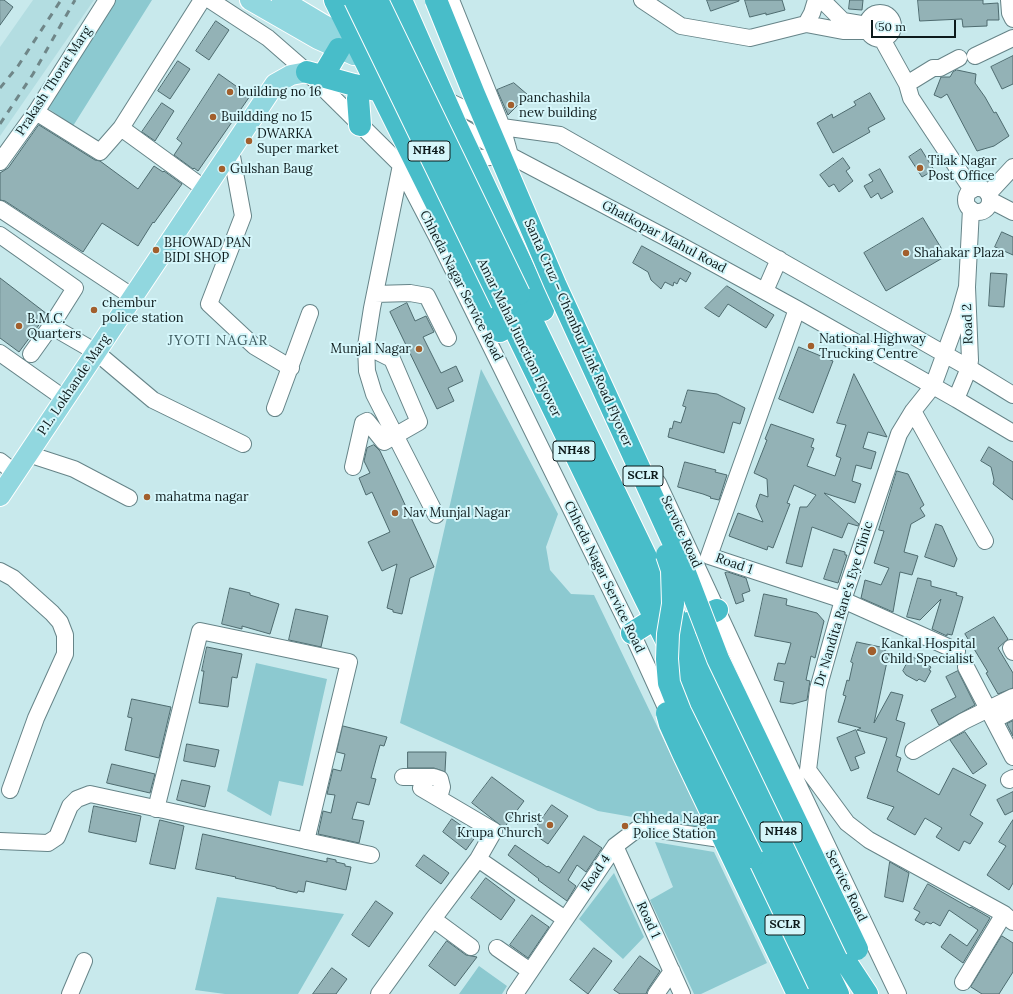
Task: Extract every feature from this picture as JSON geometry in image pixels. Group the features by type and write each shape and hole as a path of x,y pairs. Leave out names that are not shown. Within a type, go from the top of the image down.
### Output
{"highway":[{"name":"Amar Mahal Junction Flyover","path":"377,0 645,598 692,672"},
{"path":"401,0 444,99 461,129 472,159 653,542 684,625 692,672"},
{"name":"Santa Cruz – Chembur Link Road Flyover","path":"421,0 461,99 546,290 661,539 672,570 673,604 668,634 667,659 669,683 680,711 818,994"},
{"name":"Santa Cruz – Chembur Link Road Flyover","path":"436,0 474,94 555,284 674,544 718,659 858,949 867,994"},
{"path":"344,5 353,50 385,98 406,140 410,165 614,561 651,621 692,672"},
{"name":"Amar Mahal Junction Flyover","path":"344,5 511,298"},
{"path":"318,78 353,50"},
{"path":"318,78 358,98 385,98"},
{"path":"318,78 354,85 385,98"},
{"path":"358,98 360,125"},
{"path":"684,625 717,610"},
{"path":"632,633 651,621"},
{"path":"667,659 663,687 670,724 798,994"},
{"name":"NH48","path":"692,672 838,994"},
{"name":"NH48","path":"692,672 842,956 867,994"}],"main road":[{"path":"250,0 321,32"},
{"path":"282,0 321,32"},
{"name":"Ghatkopar Mahul Road","path":"321,32 444,99"},
{"name":"Ghatkopar Mahul Road","path":"353,50 461,129"},
{"name":"P.L. Lokhande Marg","path":"0,496 8,467 28,454 275,84 291,75 318,78"}],"street":[{"name":"Prakash Thorat Marg","path":"0,162 36,112 107,0"},
{"path":"36,112 100,152 121,128 202,0"},
{"path":"210,0 268,38 318,78 360,125 410,165 509,155"},
{"name":"Service Road","path":"451,0 502,127 509,155 537,220 795,778 898,994"},
{"path":"642,0 681,26 750,38 806,24 843,31 867,28"},
{"path":"806,24 812,13 816,0"},
{"path":"822,0 843,21 867,28 874,38 882,39 890,35 893,27 891,18 884,6 879,12 871,15 868,19 867,28"},
{"path":"1009,0 1010,13 1013,19"},
{"path":"907,84 933,68 940,68 1013,38"},
{"path":"882,39 907,84 911,98 972,190"},
{"name":"Ghatkopar Mahul Road","path":"444,99 502,127 560,135 945,354 1013,395"},
{"path":"406,140 461,129 502,127"},
{"path":"121,128 205,189"},
{"name":"Ghatkopar Mahul Road","path":"461,129 765,291 1013,433"},
{"path":"231,151 243,216 209,304 254,346 291,368"},
{"path":"410,165 375,294 366,346 367,371 374,394 436,516"},
{"name":"Chheda Nagar Service Road","path":"410,165 411,187 632,633 682,742 712,826 720,839 793,994"},
{"path":"989,197 1013,167"},
{"path":"979,188 986,191 989,197 989,204 985,209 978,212 968,206 966,199 967,195 972,190 979,188"},
{"path":"989,197 1013,212"},
{"path":"0,209 133,297"},
{"name":"Road 2","path":"956,399 969,368 970,360 967,287 971,209"},
{"path":"0,235 75,288 31,354"},
{"path":"765,291 779,259"},
{"name":"Dr Nandita Rane's Eye Clinic","path":"808,770 818,689 843,600 899,434 912,411 933,386 967,287"},
{"path":"375,294 410,293 427,296 448,338"},
{"name":"Road 1","path":"797,309 709,556 843,600 957,651"},
{"path":"275,408 310,313"},
{"path":"51,326 96,352 152,400 243,444"},
{"path":"353,467 363,423 367,420 384,442 419,422 392,359 366,346"},
{"path":"0,353 65,399"},
{"path":"912,411 985,541"},
{"path":"28,454 74,469 129,498"},
{"path":"0,571 13,578 52,613 60,622 65,636 65,654 36,718 10,790"},
{"path":"156,809 200,631 349,662 306,841"},
{"path":"966,667 1013,757"},
{"path":"992,715 1013,697"},
{"path":"913,752 964,721 1013,710"},
{"path":"795,778 808,770 847,823 869,840 1009,918 963,982"},
{"path":"402,777 434,777 440,779 442,787 439,798"},
{"path":"379,994 478,859 494,831 421,788"},
{"path":"0,841 48,844 57,837 70,806 77,799 90,794 371,855"},
{"name":"Road 4","path":"515,994 615,846 640,827 720,839"},
{"name":"Road 1","path":"615,846 682,994"},
{"path":"478,859 565,920"},
{"path":"433,919 472,947"},
{"path":"497,948 530,971"},
{"path":"70,994 84,961"},
{"path":"656,994 672,971"}],"shaded area":[{"path":"33,0 94,0 0,136 0,47"},
{"path":"114,0 152,0 73,126 45,106"},
{"path":"481,369 558,514 546,547 550,570 571,594 594,595 707,830 598,811 400,723"},
{"path":"256,663 327,679 303,786 279,781 271,816 227,791"},
{"path":"655,842 714,852 767,963 701,994 694,994 650,900 673,887"},
{"path":"614,873 644,937 623,959 579,919"},
{"path":"217,897 344,914 298,994 225,994 195,990"},
{"path":"479,966 507,986 502,994 459,994"}],"building":[{"path":"0,0 4,0 13,7 0,25"},
{"path":"707,0 739,0 739,1 711,11"},
{"path":"745,0 782,0 785,10 750,17"},
{"path":"850,0 863,0 862,10 849,9"},
{"path":"918,0 983,0 983,4 998,3 999,20 987,20 987,26 963,27 962,19 920,21"},
{"path":"216,21 229,30 209,60 196,51"},
{"path":"1013,56 1013,84 1002,89 991,67"},
{"path":"178,61 190,69 170,99 158,91"},
{"path":"957,70 976,74 975,83 994,113 996,112 1009,136 994,146 977,151 947,94 941,98 934,95 941,77 950,77 953,72"},
{"path":"219,74 250,96 198,171 174,155 182,143 177,139"},
{"name":"panchashila new building","path":"514,83 528,95 508,115 497,90"},
{"path":"870,93 885,119 868,128 870,132 833,153 817,123 832,114 833,118 856,105 854,102"},
{"path":"162,103 174,111 155,141 142,132"},
{"path":"39,125 95,160 100,161 138,189 154,166 163,172 164,171 182,184 154,223 153,222 138,246 102,223 83,252 5,201 0,200 0,173 8,168"},
{"path":"921,149 934,170 922,177 909,157"},
{"path":"843,158 850,168 846,171 853,181 839,192 834,184 829,187 820,175"},
{"path":"880,169 893,192 881,199 878,193 871,198 864,186 873,181 869,175"},
{"path":"923,218 946,256 886,291 864,253"},
{"path":"1002,232 1013,237 1013,255 995,247"},
{"path":"642,246 691,273 686,282 680,278 677,284 674,282 673,286 665,282 661,289 651,280 648,272 633,263"},
{"path":"991,273 1007,274 1004,307 989,306"},
{"name":"B.M.C. Quarters","path":"0,278 47,314 19,352 0,338"},
{"path":"727,286 774,315 766,328 728,304 719,317 705,308"},
{"name":"Munjal Nagar","path":"407,303 415,321 426,316 434,332 423,337 441,373 456,366 463,381 448,388 454,401 437,409 390,312"},
{"path":"799,347 833,361 813,413 779,399"},
{"path":"854,374 887,437 868,432 863,448 876,452 871,469 856,465 852,481 861,484 855,503 824,493 859,524 858,526 848,523 842,538 812,527 802,567 786,563 800,507 807,507 816,495 794,485 787,503 790,504 773,548 768,546 767,550 729,536 738,513 763,522 756,506 760,494 768,497 767,479 754,473 767,440 765,439 771,424 814,439 811,447 814,448 807,466 835,476 841,458 836,456 846,425 837,423"},
{"path":"688,390 717,394 745,408 740,424 733,422 724,453 668,437 670,428 672,429 674,421 681,423 686,407 683,406"},
{"name":"Nav Munjal Nagar","path":"374,445 380,451 434,567 410,578 402,614 393,612 393,610 387,608 397,564 382,571 368,542 390,532 372,492 366,495 359,478 370,473 364,461 367,448"},
{"path":"989,447 1013,462 1013,500 993,484 994,480 991,467 981,461"},
{"path":"685,462 716,470 715,472 727,475 719,500 678,487"},
{"path":"897,471 908,474 924,505 920,508 925,516 911,524 904,552 918,556 912,575 900,572 893,612 861,598 865,580 881,585 889,568 874,563 884,531 879,530"},
{"path":"936,524 942,526 957,559 954,567 925,557"},
{"path":"834,549 845,552 845,555 847,555 838,583 824,579"},
{"path":"728,572 746,578 750,591 742,594 744,601 736,604 725,573"},
{"path":"918,578 931,581 931,586 957,593 956,595 963,597 952,635 947,634 947,636 932,629 941,599 920,620 907,617"},
{"path":"230,588 250,593 250,595 279,604 270,634 242,626 242,629 222,624"},
{"path":"764,594 787,599 786,605 817,613 824,621 815,658 811,656 806,680 810,681 807,700 793,704 780,702 784,682 774,680 778,663 785,664 791,643 755,636"},
{"path":"296,609 328,616 321,647 289,640"},
{"path":"994,617 1008,639 998,648 1013,673 1013,688 998,694 986,673 988,672 965,634"},
{"path":"857,642 885,648 885,651 889,652 874,723 891,692 903,695 896,720 905,723 896,756 901,758 897,771 939,795 953,768 986,785 970,815 983,823 970,844 964,841 959,851 936,837 942,828 925,818 915,835 887,819 894,807 867,798 887,738 857,730 861,728 838,722 846,696 843,695 847,680 849,681 853,663 851,662"},
{"path":"207,647 242,654 237,678 232,677 228,707 199,703 204,671 202,671"},
{"path":"911,656 931,667 929,670 931,671 925,682 919,679 917,681 906,675 903,671"},
{"path":"958,671 975,705 939,725 931,710 956,697 946,677"},
{"path":"132,699 171,707 159,758 125,750 132,718 128,717"},
{"path":"1013,721 1013,736 1007,724"},
{"path":"343,726 387,737 384,746 380,745 371,778 376,779 369,805 357,802 352,819 364,821 359,843 318,834 323,811 331,813 335,795 327,794 333,769 341,771 345,754 337,752"},
{"path":"856,730 865,753 855,757 859,768 851,771 837,738"},
{"path":"965,732 987,764 973,774 950,740"},
{"path":"187,744 219,750 215,767 184,761"},
{"path":"408,752 446,752 445,772 434,768 408,768"},
{"path":"112,764 155,774 150,793 107,783"},
{"path":"492,777 524,801 504,828 472,803"},
{"path":"182,780 210,786 205,807 177,800"},
{"path":"1013,792 1013,811 1005,815 997,800"},
{"name":"Christ Krupa Church","path":"552,805 568,816 548,844 532,833"},
{"path":"94,806 141,816 136,842 89,832"},
{"path":"452,819 476,836 466,850 443,832"},
{"path":"160,820 184,826 175,869 150,864"},
{"path":"1013,820 1013,883 1009,890 987,875 1006,846 999,842"},
{"path":"203,834 327,862 327,858 336,860 336,862 351,867 346,890 306,881 304,892 298,891 297,893 235,878 236,877 196,869"},
{"path":"584,836 602,848 586,872 577,865 568,880 576,886 567,901 538,880 539,879 508,855 515,845 547,867 548,866 559,873"},
{"path":"424,855 449,873 441,884 416,866"},
{"path":"890,862 909,873 903,902 885,897"},
{"path":"486,878 515,900 501,920 471,898"},
{"path":"928,884 990,918 963,963 941,947 950,934 967,946 978,930 949,910 940,926 933,922 931,924 926,922 924,925 915,920 920,912 914,909"},
{"path":"376,901 393,913 369,947 352,935"},
{"path":"532,915 549,927 528,958 510,945"},
{"path":"1002,936 1013,943 1013,972 999,994 982,994 971,987"},
{"path":"447,941 466,955 477,957 455,986 429,966"},
{"path":"594,948 612,961 588,994 570,980"},
{"path":"640,956 660,971 646,994 620,994 614,990"},
{"path":"332,968 347,979 336,994 313,994"}],"railway":[{"path":"0,88 18,66 61,0"},
{"path":"0,124 33,74 75,0"}],"place":[{"name":"building no 16","path":"230,92"},
{"name":"panchashila new building","path":"511,105"},
{"name":"Buildding no 15","path":"213,117"},
{"name":"DWARKA Super market","path":"249,141"},
{"name":"Tilak Nagar Post Office","path":"920,168"},
{"name":"Gulshan Baug","path":"222,169"},
{"name":"BHOWAD PAN BIDI SHOP","path":"156,250"},
{"name":"Shahakar Plaza","path":"906,253"},
{"name":"chembur police station","path":"94,310"},
{"name":"B.M.C. Quarters","path":"19,326"},
{"name":"National Highway Trucking Centre","path":"811,346"},
{"name":"Munjal Nagar","path":"419,349"},
{"name":"mahatma nagar","path":"147,497"},
{"name":"Nav Munjal Nagar","path":"395,513"},
{"name":"Kankal Hospital Child Specialist","path":"872,651"},
{"name":"Christ Krupa Church","path":"550,825"},
{"name":"Chheda Nagar Police Station","path":"625,826"}],"district":[{"name":"JYOTI NAGAR","path":"218,341"}]}
